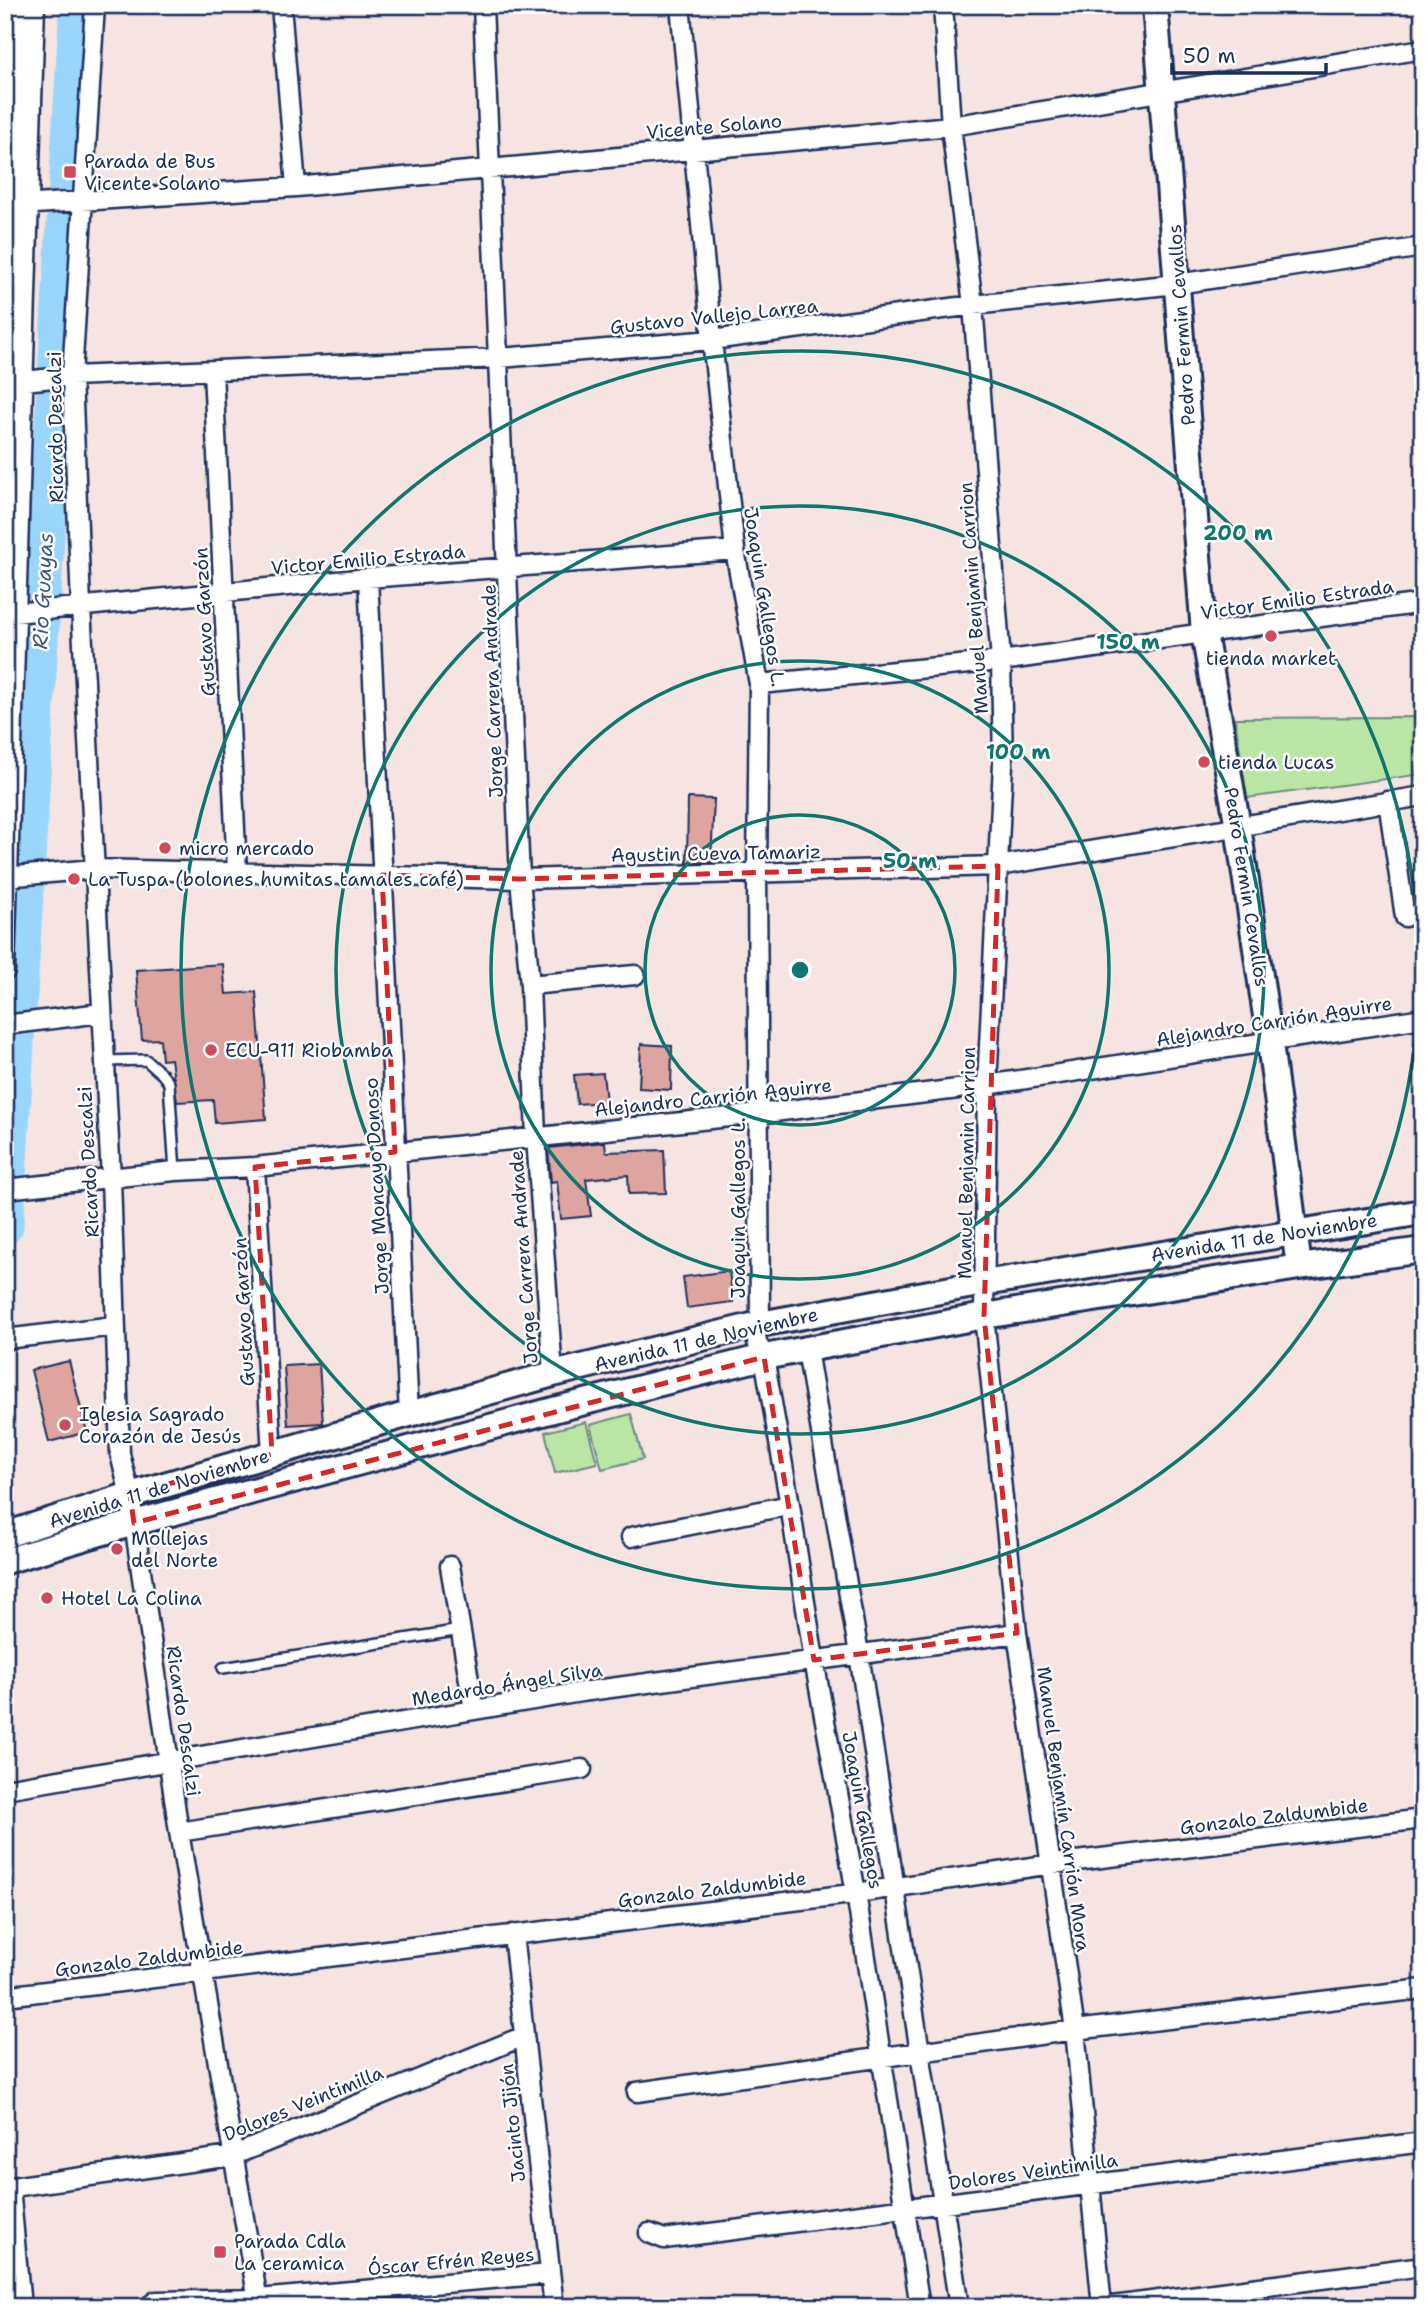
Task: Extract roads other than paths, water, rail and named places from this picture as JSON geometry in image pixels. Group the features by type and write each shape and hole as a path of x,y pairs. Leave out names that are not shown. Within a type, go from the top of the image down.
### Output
{"street":[{"path":"5,685 19,5"},
{"path":"5,971 35,5"},
{"name":"Ricardo Descalzi","path":"95,5 72,376 81,606 111,1178 120,1454 130,1495 179,1832 259,2303"},
{"path":"281,5 296,187"},
{"name":"Jorge Carrera Andrade","path":"483,5 520,879 530,985 536,1137 553,1374"},
{"name":"Joaquin Gallegos L.","path":"680,5 735,550 759,684 757,874 760,1324"},
{"name":"Manuel Benjamin Carrion","path":"943,5 951,126 973,305 1001,661 1003,764 987,1086 984,1316"},
{"name":"Pedro Fermin Cevallos","path":"1156,5 1205,633 1238,827 1299,1267"},
{"name":"Vicente Solano","path":"5,206 296,187 951,126 1423,49"},
{"name":"Gustavo Vallejo Larrea","path":"5,383 72,376 499,358 712,340 973,305 1177,284 1423,247"},
{"name":"Gustavo Garzón","path":"213,371 237,871"},
{"name":"Victor Emilio Estrada","path":"5,614 369,578 735,550"},
{"name":"Jorge Moncayo Donoso","path":"369,578 409,1414"},
{"name":"Victor Emilio Estrada","path":"759,684 1001,661 1423,603"},
{"name":"Agustin Cueva Tamariz","path":"5,877 94,869 520,879 998,866 1423,796"},
{"path":"1388,801 1405,917"},
{"path":"530,985 635,975"},
{"path":"5,1025 101,1013"},
{"name":"Alejandro Carrión Aguirre","path":"5,1189 175,1171 255,1167 758,1114 987,1086 1423,1018"},
{"name":"Gustavo Garzón","path":"255,1167 272,1454"},
{"name":"Avenida 11 de Noviembre","path":"5,1535 130,1495 409,1414 553,1374 760,1324 984,1283 1423,1212"},
{"name":"Avenida 11 de Noviembre","path":"5,1561 134,1523 557,1409 764,1357 984,1316 1423,1250"},
{"name":"Manuel Benjamín Carrión Mora","path":"984,1316 1017,1633 1075,2030 1104,2307"},
{"name":"Joaquin Gallegos","path":"760,1324 756,1334 764,1357 856,1893 920,2307"},
{"path":"5,1339 115,1326"},
{"path":"807,1350 859,1654 959,2307"},
{"path":"631,1537 790,1505"},
{"path":"450,1566 474,1710"},
{"name":"Medardo Ángel Silva","path":"5,1789 581,1692 1017,1633"},
{"path":"179,1832 582,1769"},
{"name":"Gonzalo Zaldumbide","path":"5,1996 856,1893 1052,1864 1423,1819"},
{"name":"Jacinto Jijón","path":"513,1934 554,2307"},
{"path":"636,2092 1075,2030 1423,1989"},
{"name":"Dolores Veintimilla","path":"8,2188 232,2156 524,2036"},
{"name":"Dolores Veintimilla","path":"649,2233 664,2239 1423,2142"},
{"path":"8,2188 21,2307"},
{"path":"1104,2307 1423,2266"},
{"name":"Óscar Efrén Reyes","path":"148,2307 156,2301 259,2303 550,2274"}],"lane":[{"path":"104,1061 146,1060 169,1083 175,1171"},
{"path":"223,1668 461,1630"}],"waterway":[{"name":"Rio Guayas","path":"8,1177 78,5"},
{"name":"Rio Guayas","path":"5,1226 7,1200"}],"place":[{"name":"Parada de Bus Vicente Solano","path":"70,172"},
{"name":"tienda market","path":"1271,636"},
{"name":"tienda Lucas","path":"1204,762"},
{"name":"micro mercado","path":"165,848"},
{"name":"La Tuspa (bolones humitas tamales café)","path":"74,879"},
{"name":"ECU-911 Riobamba","path":"211,1050"},
{"name":"Iglesia Sagrado Corazón de Jesús","path":"65,1425"},
{"name":"Mollejas del Norte","path":"117,1549"},
{"name":"Hotel La Colina","path":"47,1598"},
{"name":"Parada Cdla La ceramica","path":"220,2252"}]}
